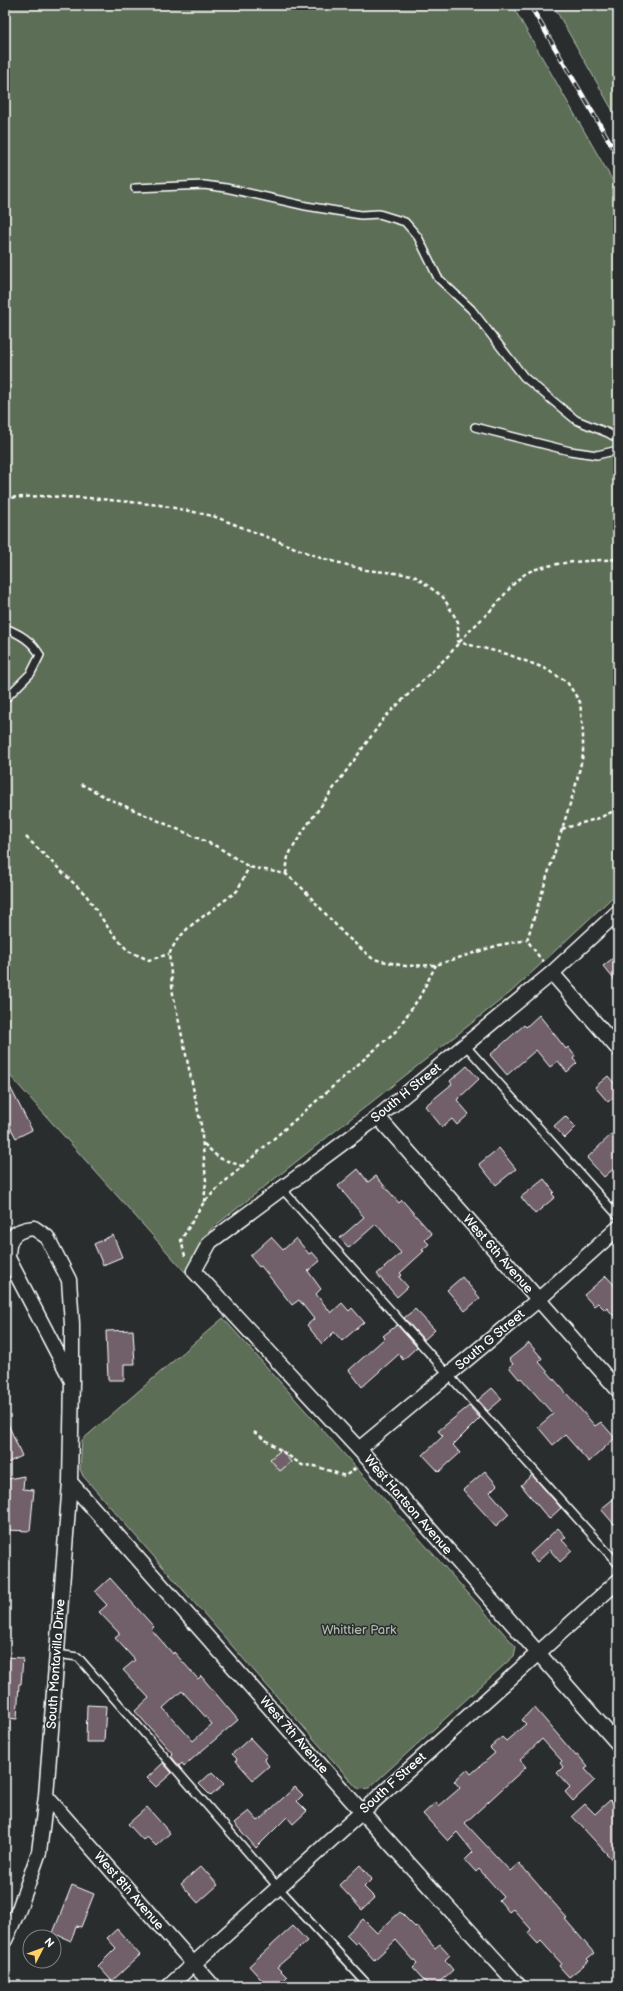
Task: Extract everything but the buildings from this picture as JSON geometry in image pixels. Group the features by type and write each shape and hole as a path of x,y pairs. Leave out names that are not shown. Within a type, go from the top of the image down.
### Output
{"street":[{"name":"South H Street","path":"194,1271 210,1242 378,1117 552,973 618,912"},
{"path":"552,973 618,1049"},
{"name":"West 6th Avenue","path":"378,1117 618,1390"},
{"name":"South Montavilla Drive","path":"5,1940 19,1909 39,1852 46,1796 70,1482 72,1381 72,1324 69,1280 47,1237 34,1228 24,1229 14,1235 8,1244 8,1258 72,1381"},
{"name":"South G Street","path":"363,1454 449,1374 538,1300 618,1228"},
{"name":"West Hartson Avenue","path":"194,1271 363,1454 618,1744"},
{"name":"West 7th Avenue","path":"70,1482 362,1812 519,1986"},
{"name":"South F Street","path":"169,1986 277,1886 362,1812 537,1653 618,1582"},
{"name":"West 8th Avenue","path":"46,1796 212,1986"}],"lane":[{"path":"135,188 211,186 306,206 361,215 379,214 405,222 418,237 438,278 471,309 524,377 576,420 608,433 618,439"},
{"path":"475,427 570,451 597,455 618,450"},
{"path":"5,628 18,634 34,645 40,655 30,673 5,699"},
{"path":"465,1045 618,1216"},
{"path":"282,1189 618,1564"},
{"path":"57,1654 78,1657 277,1886 369,1986"}],"path":[{"path":"5,498 40,496 89,498 160,505 213,516 322,558 366,570 413,575 443,597 458,622 458,642"},
{"path":"286,874 288,856 303,831 385,717 450,654 458,642 492,609 521,577 535,569 561,564 618,559"},
{"path":"458,642 506,654 544,668 567,682 580,702 583,755 562,829 527,940"},
{"path":"81,784 109,800 218,847 249,867 286,874 302,888 344,934 373,959 405,966 436,965 499,944 527,940"},
{"path":"562,829 599,818 618,809"},
{"path":"26,837 86,895 109,928 128,951 150,960 169,954"},
{"path":"204,1202 206,1181 204,1144 185,1042 173,994 169,954 177,940 189,927 237,891 249,867"},
{"path":"527,940 552,973"},
{"path":"194,1271 185,1261 181,1240 204,1202 332,1085 364,1060 396,1030 419,998 436,965"},
{"path":"204,1144 219,1158 242,1166"},
{"path":"254,1432 283,1450 302,1465 319,1466 338,1475 348,1475 363,1454"}],"green space":[{"path":"5,5 512,5 618,190 618,892 511,992 211,1229 185,1272 5,1070"},
{"path":"553,5 618,5 618,120"},
{"name":"Whittier Park","path":"223,1318 516,1647 514,1656 369,1788 360,1789 356,1787 83,1476 80,1469 82,1440"}],"railway":[{"path":"530,5 618,156"}]}
